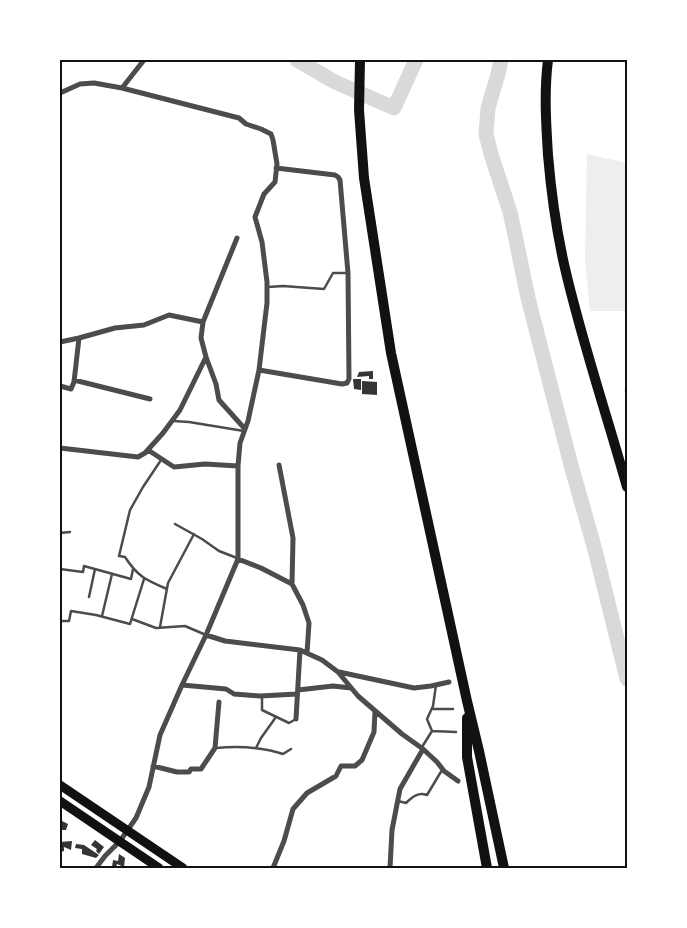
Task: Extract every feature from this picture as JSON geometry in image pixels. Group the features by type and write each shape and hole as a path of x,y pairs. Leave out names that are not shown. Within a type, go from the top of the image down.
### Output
{"highway":[{"path":"548,60 545,83 547,136 553,203 559,240 570,292 627,487"},
{"path":"360,64 359,110 364,178 392,353 504,868"},
{"path":"467,701 467,758 486,868"}],"main road":[{"path":"60,785 183,868"},
{"path":"60,801 159,868"}],"street":[{"path":"122,88 144,60"},
{"path":"60,92 80,84 94,83 122,88 238,118 246,124 271,134 276,168 275,182 264,194 255,217 262,242 267,303 259,370 248,421 240,443 238,466 238,559 206,635 160,735 149,787 136,818 120,841 96,868"},
{"path":"259,370 342,384 347,384 349,379 348,273 340,180 335,176 276,168"},
{"path":"237,238 203,322 201,338 216,384 219,400 245,430"},
{"path":"60,342 114,328 144,325 169,315 203,322"},
{"path":"60,386 71,389 74,380 79,338"},
{"path":"60,448 138,457 145,453 180,410 206,358"},
{"path":"74,380 150,399"},
{"path":"148,450 174,467 205,464 238,466"},
{"path":"279,465 294,538 292,584 303,604 309,623 307,653"},
{"path":"238,559 292,584"},
{"path":"206,635 225,641 300,650 322,660 338,672 358,696 458,781"},
{"path":"296,720 300,650"},
{"path":"338,672 414,688 450,682"},
{"path":"182,685 226,689 234,694 262,696 333,686 351,688"},
{"path":"153,766 177,772 201,769 215,748 219,702"},
{"path":"273,868 294,809 307,793 336,776 341,766 355,766 362,760 374,732 375,711"},
{"path":"390,868 392,830 400,789 422,749"}],"lane":[{"path":"267,287 283,286 324,289 333,273 348,273"},
{"path":"172,421 245,430"},
{"path":"162,459 130,510 119,556 125,557 138,575 167,589"},
{"path":"175,524 219,551 238,559"},
{"path":"60,533 70,532"},
{"path":"160,627 168,583 194,534"},
{"path":"60,569 83,572 84,566 131,579 134,569"},
{"path":"89,598 95,569"},
{"path":"102,616 112,574"},
{"path":"60,621 69,621 71,611 102,616 130,624 144,579"},
{"path":"132,619 156,628 185,626 206,635"},
{"path":"432,730 427,719 432,709 436,685"},
{"path":"262,696 262,710 288,723 296,720"},
{"path":"432,709 453,709"},
{"path":"256,748 276,717"},
{"path":"432,730 456,732"},
{"path":"422,749 432,730"},
{"path":"215,748 234,746 272,750 283,754 291,749"},
{"path":"397,801 406,803 412,796 427,795 443,769"}],"shaded area":[{"path":"587,154 627,163 627,311 590,311 585,260"}],"building":[{"path":"373,371 373,379 369,379 369,376 357,377 359,372"},
{"path":"353,379 361,379 361,390 354,389"},
{"path":"362,381 377,382 377,395 362,394"},
{"path":"60,820 68,824 66,830 60,830"},
{"path":"95,840 104,847 99,854 96,851 97,849 91,845"},
{"path":"72,841 71,850 64,847 64,851 61,852 60,842"},
{"path":"76,844 84,845 99,855 96,858 82,854 82,849 75,848"},
{"path":"119,854 125,858 124,867 117,864 116,868 112,867 113,860 118,861"}],"waterway":[{"path":"297,60 335,82 394,108 416,60"},
{"path":"501,60 488,108 486,134 510,212 528,298 627,679"}]}
